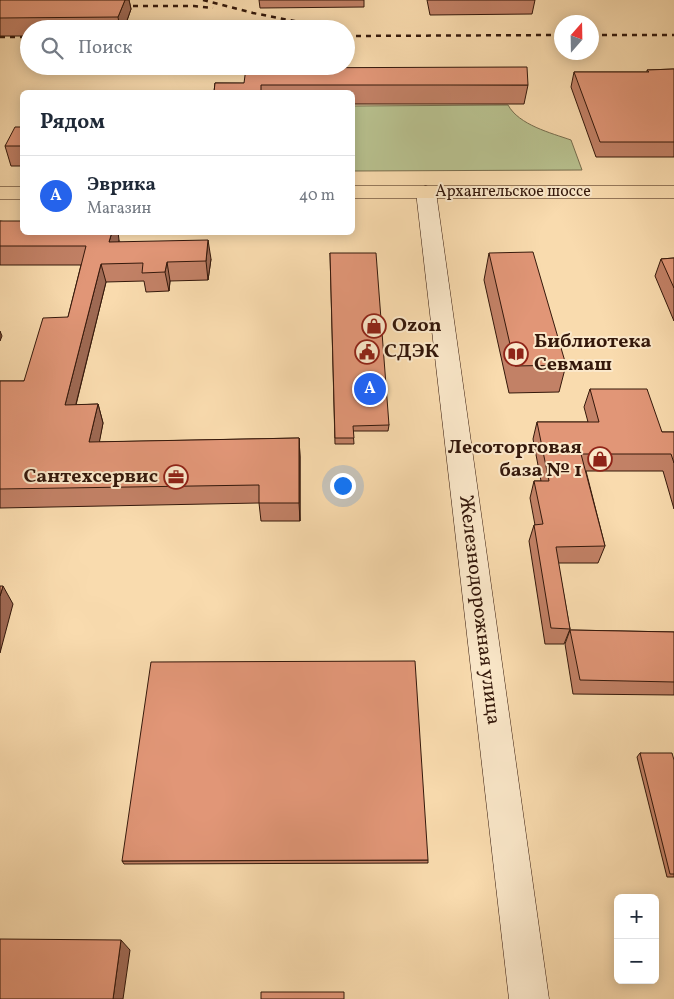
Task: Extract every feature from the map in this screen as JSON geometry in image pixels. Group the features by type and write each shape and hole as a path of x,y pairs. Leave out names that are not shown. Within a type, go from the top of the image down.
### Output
{"main road":[{"name":"Архангельское шоссе","path":"355,192 674,192"},
{"name":"Железнодорожная улица","path":"426,192 529,999"},
{"path":"0,193 20,193"}],"green space":[{"path":"508,105 513,112 527,123 571,140 582,170 355,171 355,106"}],"building":[{"path":"0,0 125,0 118,17 0,18"},
{"path":"527,67 528,85 261,85 261,90 214,90 215,83 244,83 245,75 355,75 355,68"},
{"path":"674,69 674,142 600,142 574,72 649,72 647,70"},
{"path":"15,127 20,127 20,146 5,146"},
{"path":"0,221 20,221 20,235 111,235 109,242 208,240 206,261 167,262 165,272 142,273 143,263 101,264 65,405 98,404 89,442 299,438 299,503 259,503 259,485 0,489 0,381 24,381 43,318 68,317 86,246 0,246"},
{"path":"533,252 566,365 515,366 489,253"},
{"path":"330,253 376,253 389,425 353,426 354,438 335,438"},
{"path":"674,258 674,288 661,259"},
{"path":"590,389 647,389 662,432 674,432 674,463 671,454 581,454 605,546 556,547 570,629 551,628 534,525 543,524 534,481 549,481 537,422 599,422"},
{"path":"570,630 674,632 674,682 580,680"},
{"path":"415,661 428,860 122,861 151,662"},
{"path":"640,753 672,753 674,760 674,874 670,874"},
{"path":"0,939 121,940 113,999 0,999"},
{"path":"261,992 344,992 344,999 261,999"}],"railway":[{"path":"203,0 289,20"},
{"path":"123,6 194,6 213,8"},
{"path":"355,36 554,35"},
{"path":"599,35 674,35"},
{"path":"0,37 20,37"}],"place":[{"name":"Ozon","path":"374,326"},
{"name":"СДЭК","path":"367,352"},
{"name":"Библиотека Севмаш","path":"516,354"},
{"name":"Эврика","path":"370,389"},
{"name":"Лесоторговая база № 1","path":"600,459"},
{"name":"Сантехсервис","path":"176,477"}]}
